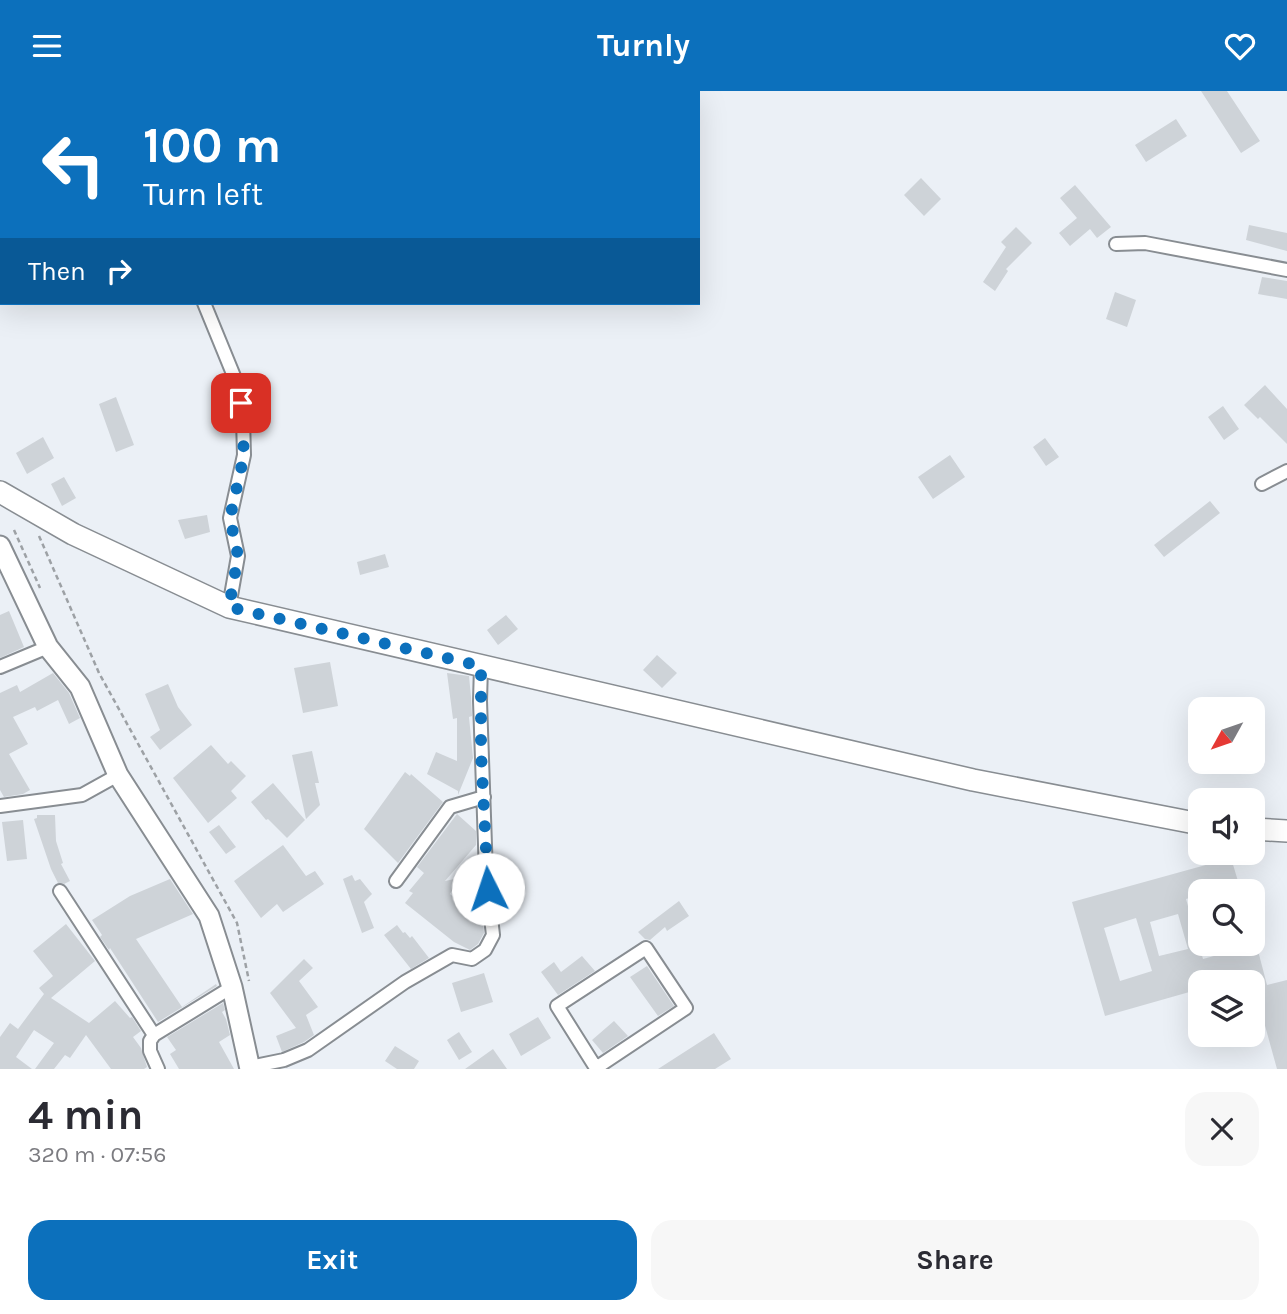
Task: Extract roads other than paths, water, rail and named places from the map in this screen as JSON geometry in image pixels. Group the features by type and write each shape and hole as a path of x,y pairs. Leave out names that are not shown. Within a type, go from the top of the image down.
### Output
{"main road":[{"path":"0,492 73,534 229,607 973,781 1188,822"},
{"path":"0,546 48,647 80,687 118,775 209,916 241,986 250,1068"},
{"path":"1265,830 1287,831"}],"street":[{"path":"1116,244 1145,243 1287,270"},
{"path":"205,305 238,386 243,419 244,455 230,518 238,556 229,607"},
{"path":"1262,484 1287,471"},
{"path":"0,667 48,647"},
{"path":"250,1068 284,1060 308,1050 405,982 452,955 472,960 485,950 494,935 485,874 481,666"},
{"path":"0,806 82,795 118,775"},
{"path":"396,881 450,807 484,797"},
{"path":"60,891 154,1035"},
{"path":"646,948 687,1008 597,1068 557,1006 646,948"},
{"path":"158,1069 150,1051 150,1041 154,1035 241,986"}]}
